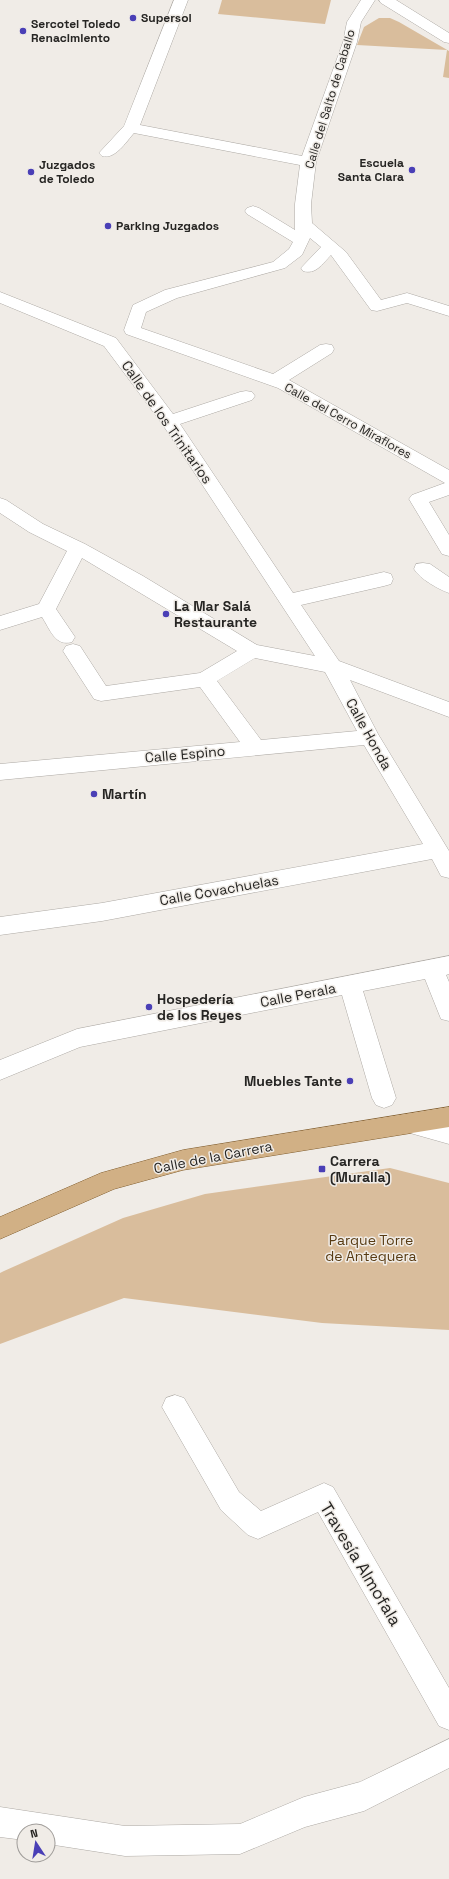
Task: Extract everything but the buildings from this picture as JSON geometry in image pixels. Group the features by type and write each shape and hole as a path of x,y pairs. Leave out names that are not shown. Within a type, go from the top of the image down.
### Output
{"main road":[{"name":"Calle de la Carrera","path":"0,1228 110,1180 183,1160 449,1117"}],"street":[{"path":"107,153 130,128 181,0"},
{"name":"Calle del Salto de Caballo","path":"302,241 304,225 303,204 308,162 350,42 354,22 368,0"},
{"path":"386,0 449,39"},
{"path":"130,128 308,162"},
{"path":"0,296 110,342 132,330 139,309 171,294 279,265 296,252 302,241 253,211"},
{"path":"304,225 340,255 377,306 407,298 449,312"},
{"path":"309,268 330,247"},
{"name":"Calle del Cerro Miraflores","path":"132,330 284,384 449,478"},
{"name":"Calle de los Trinitarios","path":"110,342 169,421 332,666"},
{"path":"274,381 326,349"},
{"path":"169,421 246,396"},
{"path":"449,488 418,499 449,550"},
{"path":"0,504 36,528 78,548 252,651 332,666 449,710"},
{"path":"0,623 46,609 78,548"},
{"path":"423,569 449,586"},
{"path":"288,601 384,579"},
{"path":"46,609 101,694 205,679 252,651"},
{"name":"Calle Honda","path":"332,666 370,737 449,870"},
{"path":"205,679 256,748"},
{"name":"Calle Espino","path":"0,772 370,737"},
{"name":"Calle Covachuelas","path":"0,926 102,912 437,850"},
{"path":"441,967 449,1012"},
{"name":"Calle Perala","path":"0,1056 77,1038 441,967"},
{"path":"350,985 384,1098"},
{"name":"Calle Perala","path":"0,1070 77,1038"},
{"name":"Calle de la Carrera","path":"411,1124 449,1134"},
{"name":"Travesía Almofala","path":"175,1407 230,1501 258,1526 324,1496 449,1716"},
{"path":"0,1822 125,1841 240,1839 304,1812 364,1796 449,1754"}],"green space":[{"path":"222,0 331,0 325,24 218,14"},
{"path":"379,18 390,18 399,22 449,51 449,78 443,77 447,50 357,45 364,27"},
{"name":"Parque Torre de Antequera","path":"390,1168 449,1183 449,1330 322,1323 124,1298 0,1344 0,1273 4,1271 123,1218 205,1194"}],"place":[{"name":"Supersol","path":"133,18"},
{"name":"Sercotel Toledo Renacimiento","path":"23,31"},
{"name":"Escuela Santa Clara","path":"412,170"},
{"name":"Juzgados de Toledo","path":"31,172"},
{"name":"Parking Juzgados","path":"108,226"},
{"name":"La Mar Salá Restaurante","path":"166,614"},
{"name":"Martín","path":"94,794"},
{"name":"Hospedería de los Reyes","path":"149,1007"},
{"name":"Muebles Tante","path":"350,1081"},
{"name":"Carrera (Muralla)","path":"322,1169"}]}
